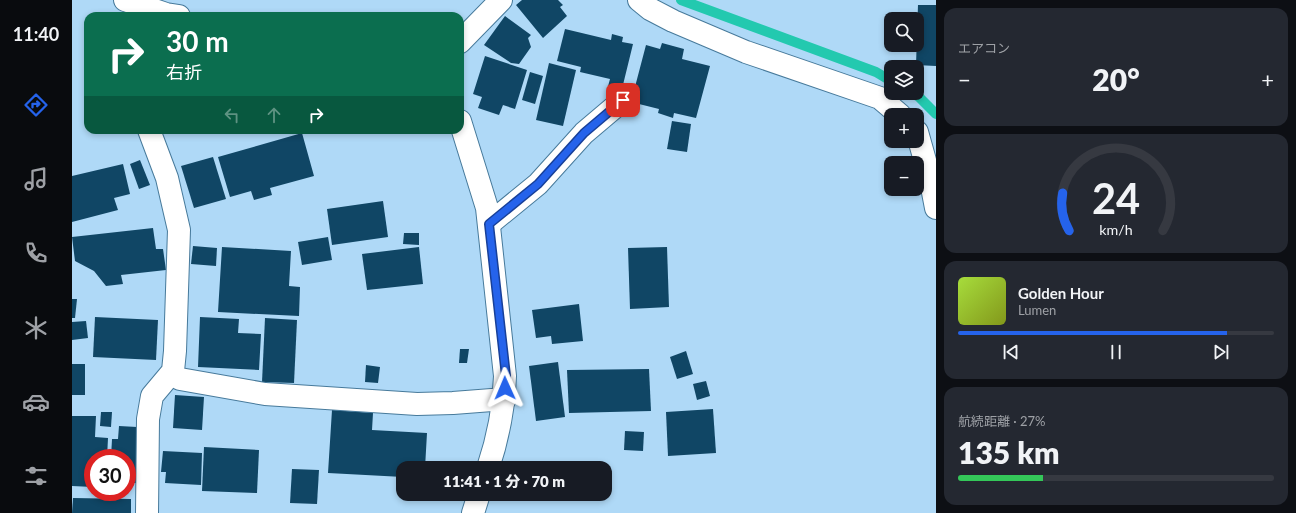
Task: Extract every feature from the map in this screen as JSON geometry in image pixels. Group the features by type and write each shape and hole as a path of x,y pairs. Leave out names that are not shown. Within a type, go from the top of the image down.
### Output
{"street":[{"path":"119,0 121,12"},
{"path":"125,0 160,12"},
{"path":"464,38 501,0"},
{"path":"639,0 650,9 673,21 746,52 880,98 892,108"},
{"path":"489,224 538,184 584,133 623,100"},
{"path":"147,513 148,419 152,396 173,371 179,230 166,178 150,134"},
{"path":"464,134 487,208 506,376 505,399 497,439 490,461"},
{"path":"921,148 931,182 936,208"},
{"path":"171,374 180,379 194,382 265,394 417,404 505,399"},
{"path":"473,513 477,501"}],"building":[{"path":"522,0 558,0 563,5 560,7 567,16 543,38 516,5"},
{"path":"918,5 936,5 936,66 924,65 924,60 916,60 916,52 924,52 924,12 918,12"},
{"path":"505,16 531,35 528,38 531,47 519,64 511,63 484,45"},
{"path":"565,29 611,40 612,34 623,37 622,42 633,44 621,93 607,90 610,79 580,72 581,67 557,61"},
{"path":"662,43 684,49 682,59 710,66 696,118 674,113 673,118 658,113 659,109 631,102 646,45 660,49"},
{"path":"485,56 527,70 515,109 503,105 499,115 478,108 482,97 473,94"},
{"path":"549,63 576,70 563,126 536,120"},
{"path":"530,72 543,76 535,104 522,100"},
{"path":"672,121 691,124 687,152 667,149"},
{"path":"302,134 314,176 270,188 272,195 254,200 251,191 230,197 218,157"},
{"path":"213,157 226,199 194,208 181,166"},
{"path":"140,160 150,185 139,189 130,164"},
{"path":"123,164 130,194 114,198 118,210 72,222 72,176"},
{"path":"383,201 388,237 332,245 327,209"},
{"path":"153,228 156,249 163,249 166,270 121,275 123,284 106,286 94,271 75,261 72,237"},
{"path":"404,233 419,233 419,245 403,244"},
{"path":"328,237 332,260 302,265 298,242"},
{"path":"193,246 217,248 216,266 191,264"},
{"path":"222,247 291,251 289,286 300,287 299,316 218,312"},
{"path":"419,247 423,284 367,290 362,254"},
{"path":"667,247 669,307 630,309 628,248"},
{"path":"72,299 77,299 75,318 72,318"},
{"path":"579,304 583,341 552,344 551,336 536,338 532,310"},
{"path":"95,317 158,320 156,360 93,357"},
{"path":"200,317 239,319 238,333 261,334 259,370 198,367"},
{"path":"265,318 297,320 294,383 262,382"},
{"path":"86,321 88,338 72,340 72,322"},
{"path":"460,349 469,349 467,363 459,363"},
{"path":"686,351 693,374 677,379 670,357"},
{"path":"558,362 565,417 536,421 529,366"},
{"path":"72,364 85,364 85,395 72,395"},
{"path":"366,365 380,367 378,383 365,382"},
{"path":"649,369 651,411 569,413 567,370"},
{"path":"706,381 710,396 697,400 693,384"},
{"path":"175,395 204,397 202,430 173,428"},
{"path":"713,409 716,453 668,456 666,412"},
{"path":"332,410 373,413 372,430 427,433 425,461 396,461 396,477 328,473"},
{"path":"101,412 112,412 111,427 100,426"},
{"path":"72,416 96,416 95,437 108,438 107,449 84,449 84,487 72,486"},
{"path":"119,426 137,427 139,440 136,483 136,449 111,449 112,439 118,439"},
{"path":"625,431 644,432 643,451 624,450"},
{"path":"204,447 259,450 257,493 202,491"},
{"path":"163,451 202,453 201,485 165,483 166,472 161,472"},
{"path":"292,469 319,470 317,504 290,503"},
{"path":"73,498 84,498 84,501 131,501 131,513 72,513"}],"waterway":[{"path":"681,0 876,72 884,77"},
{"path":"922,100 936,114"}],"route":[{"path":"505,388 506,376 489,224 538,184 584,133 623,100"}]}
